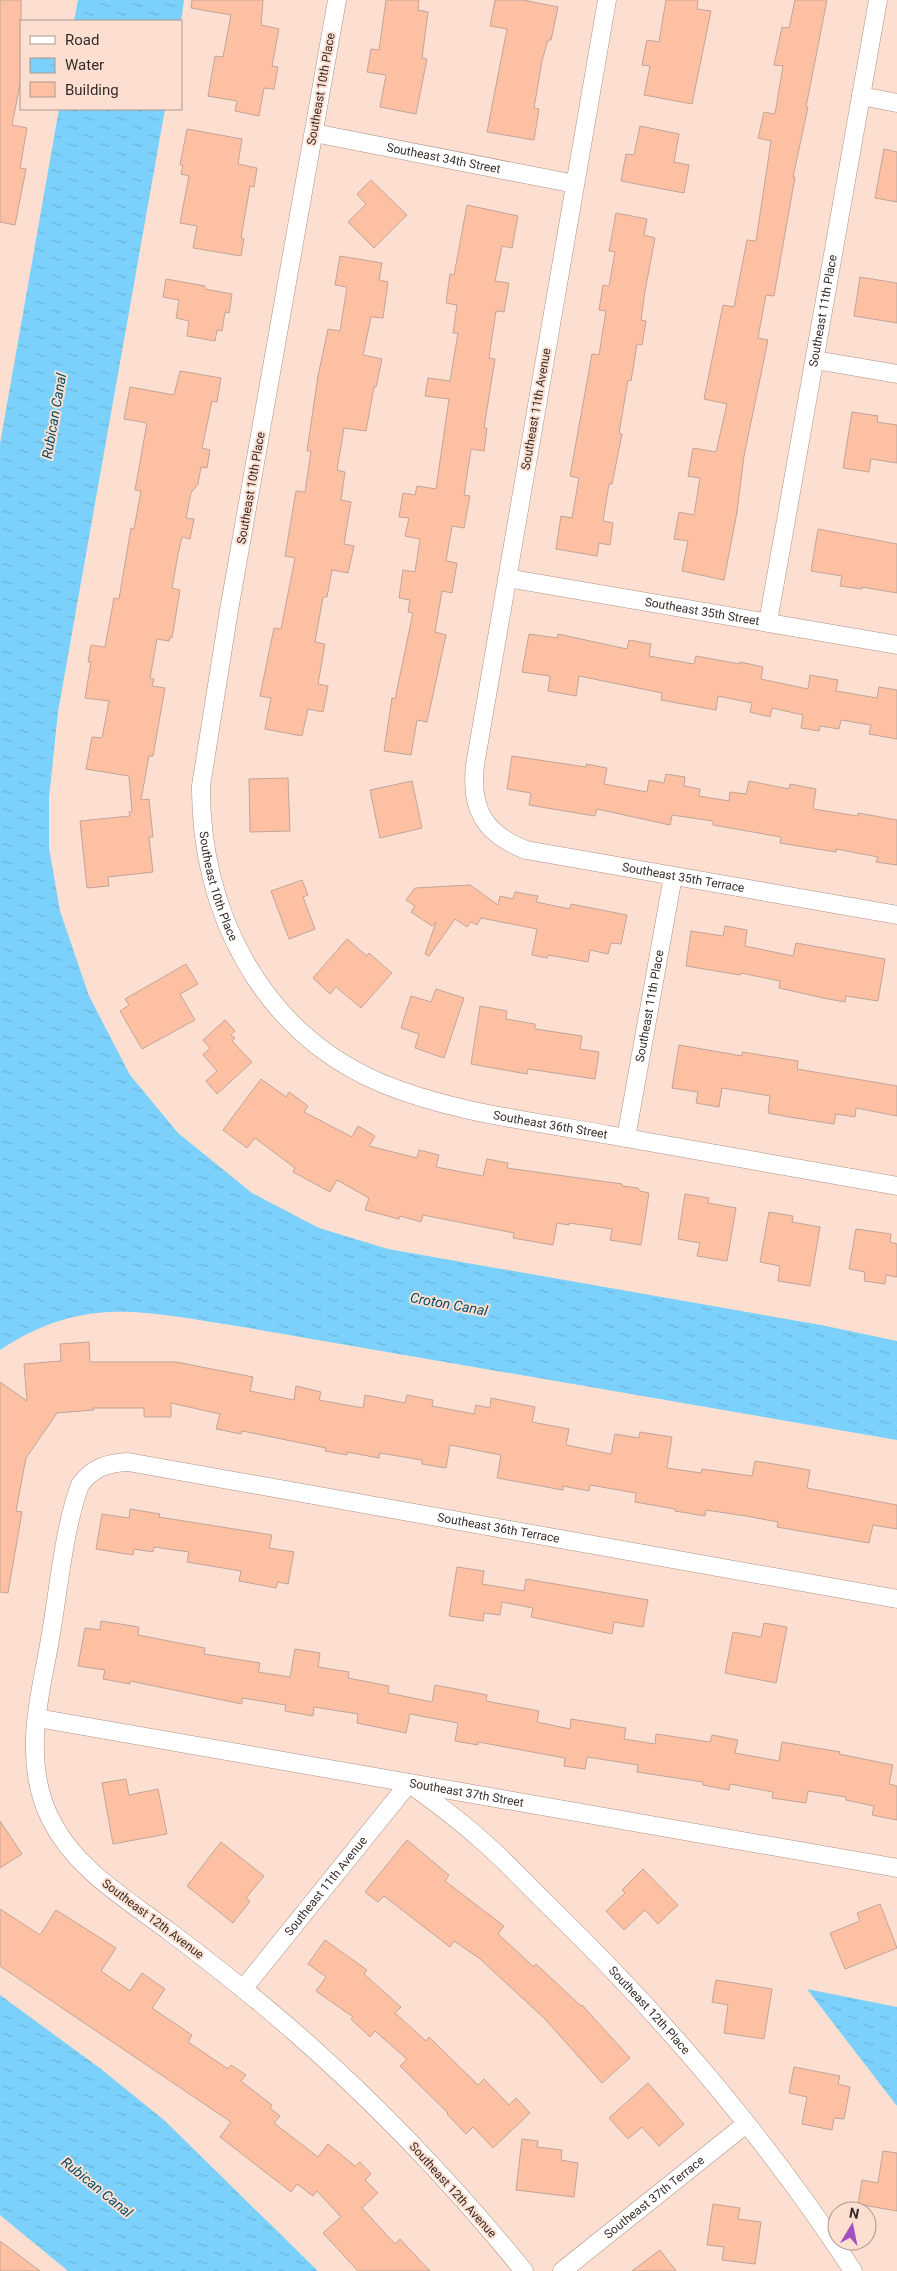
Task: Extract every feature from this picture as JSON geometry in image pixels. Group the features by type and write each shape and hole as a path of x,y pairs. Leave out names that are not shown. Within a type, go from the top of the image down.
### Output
{"street":[{"name":"Southeast 10th Place","path":"250,970 236,947 215,894 203,839 200,786 229,610 337,0"},
{"name":"Southeast 11th Avenue","path":"482,817 475,798 474,778 607,0"},
{"name":"Southeast 11th Place","path":"768,622 878,0"},
{"path":"861,96 897,103"},
{"name":"Southeast 34th Street","path":"314,133 575,184"},
{"path":"815,360 897,374"},
{"name":"Southeast 35th Street","path":"507,578 897,645"},
{"name":"Southeast 35th Terrace","path":"482,817 498,837 526,850 897,915"},
{"name":"Southeast 11th Place","path":"626,1138 673,876"},
{"name":"Southeast 36th Street","path":"250,970 282,1012 321,1048 344,1064 383,1084 459,1108 897,1186"},
{"name":"Southeast 36th Terrace","path":"100,1467 117,1463 140,1464 897,1599"},
{"name":"Southeast 12th Avenue","path":"100,1467 86,1476 76,1496 37,1718 36,1754 40,1790 50,1820 66,1846 88,1869 243,1989 293,2031 407,2139 458,2193 524,2271"},
{"name":"Southeast 37th Street","path":"37,1718 897,1868"},
{"name":"Southeast 11th Avenue","path":"243,1989 409,1783"},
{"name":"Southeast 12th Place","path":"409,1783 481,1839 595,1951 669,2031 746,2124 797,2190 853,2271"},
{"name":"Southeast 37th Terrace","path":"562,2271 746,2124"}],"water":[{"path":"78,0 184,0 181,20 74,20"},
{"path":"59,110 165,110 58,712 49,798 49,848 60,911 89,996 130,1075 178,1133 252,1193 319,1228 388,1249 821,1325 897,1341 897,1440 243,1327 147,1313 118,1312 90,1314 61,1320 31,1332 0,1350 0,444"},
{"path":"807,1989 897,2007 897,2106"},
{"name":"Rubican Canal","path":"0,1995 101,2069 164,2120 318,2271 68,2271 0,2215"}],"building":[{"path":"0,0 21,0 20,84 12,125 27,128 20,168 26,169 15,225 0,222"},
{"path":"192,0 263,0 261,25 279,29 272,66 278,67 274,89 264,88 259,116 235,111 237,101 208,96 215,56 223,57 231,15 191,8"},
{"path":"386,0 419,0 418,10 428,12 422,58 427,59 416,114 380,107 386,75 367,72 371,49 379,50"},
{"path":"495,0 523,0 558,7 551,40 548,40 542,61 534,108 539,109 534,140 487,132 507,29 490,26"},
{"path":"666,0 698,0 697,9 711,11 692,104 644,95 650,66 642,65 647,40 659,42"},
{"path":"795,0 827,0 806,107 808,107 793,177 795,177 774,296 766,295 758,338 768,340 744,456 737,512 724,580 682,571 688,541 674,539 679,512 694,515 700,478 688,476 693,448 716,452 727,404 704,399 723,305 734,307 747,240 756,241 771,141 758,138 764,112 775,114 783,66 774,65 782,27 789,28"},
{"path":"640,126 679,134 674,162 689,165 684,193 621,181 626,154 634,155"},
{"path":"187,129 242,139 238,164 257,168 254,187 250,186 241,238 244,239 241,256 193,248 197,226 180,223 189,176 181,174 183,165 180,165"},
{"path":"884,149 897,152 897,202 875,198"},
{"path":"371,180 407,215 374,248 348,222 366,204 357,194"},
{"path":"467,205 518,216 512,248 502,246 495,281 509,283 504,312 496,311 489,358 495,359 484,428 487,428 484,451 471,449 464,495 470,496 464,528 452,526 446,561 457,563 452,593 442,591 435,632 446,635 427,722 417,720 411,755 384,751 392,698 395,699 413,613 408,612 410,600 399,598 403,570 415,572 420,539 405,536 409,518 399,517 403,493 415,495 417,486 436,489 449,399 425,396 428,378 450,381 458,333 453,333 457,305 446,303 450,274 454,275"},
{"path":"616,213 647,219 644,235 655,238 641,320 646,321 642,345 637,344 631,381 628,380 619,433 622,434 612,484 609,484 603,521 613,523 610,545 599,543 597,556 556,549 561,516 572,518 579,478 570,476 592,354 599,355 606,311 599,310 603,285 609,286 615,252 609,251"},
{"path":"340,256 382,263 379,280 388,282 383,318 371,317 363,355 382,359 376,387 374,387 366,431 344,428 337,470 345,472 341,500 351,502 344,544 354,546 348,573 332,570 327,597 323,597 315,642 325,644 318,684 328,686 323,712 308,709 302,736 265,729 271,698 260,696 274,628 281,629 295,558 285,556 296,491 305,492 311,451 307,451 318,376 328,329 340,331 347,287 335,285"},
{"path":"860,277 897,283 897,323 854,316"},
{"path":"166,279 205,286 205,289 232,294 229,313 225,312 222,331 217,330 215,341 187,336 189,321 176,318 179,300 163,297"},
{"path":"180,371 221,378 217,402 212,401 202,448 210,450 207,468 201,467 198,484 191,493 186,518 194,519 190,539 182,537 178,554 172,588 180,590 172,638 170,637 169,641 157,639 150,678 154,679 152,686 165,688 153,756 149,756 141,800 149,799 153,837 149,837 153,872 108,877 109,886 87,888 80,821 130,816 129,812 132,811 129,776 86,769 92,737 102,738 109,701 85,698 91,662 88,662 91,645 105,647 114,598 119,599 131,528 134,529 141,491 135,490 147,423 124,419 130,387 174,395"},
{"path":"852,412 878,416 877,422 897,425 897,463 871,459 869,472 843,468"},
{"path":"818,529 897,544 897,593 862,587 862,589 840,586 842,576 811,571"},
{"path":"529,634 557,638 558,634 627,649 629,640 651,644 649,656 694,664 696,656 740,664 740,662 763,667 761,679 808,689 810,675 838,680 836,691 877,698 879,687 897,690 897,739 869,734 871,725 841,720 839,729 820,726 819,731 801,728 803,715 772,708 770,717 750,712 752,703 718,696 716,710 661,700 662,693 579,676 576,696 548,691 550,676 522,672"},
{"path":"512,756 586,767 586,764 607,768 604,784 647,792 649,780 664,783 666,774 685,777 684,786 700,789 699,796 729,801 730,792 746,794 749,781 789,789 790,784 816,789 813,809 858,816 858,813 897,820 897,865 876,862 878,857 836,849 836,852 780,843 781,837 713,825 713,821 672,815 670,825 597,809 595,816 529,805 531,793 507,789"},
{"path":"288,778 290,831 250,832 249,779"},
{"path":"412,781 422,828 380,838 370,790"},
{"path":"302,880 308,895 303,897 315,929 289,939 271,891"},
{"path":"470,885 498,905 500,896 513,899 515,892 538,896 536,902 570,909 571,904 627,915 621,944 611,943 608,954 590,950 588,962 548,955 547,958 532,955 537,929 481,918 477,925 471,922 467,927 455,919 429,956 425,954 436,922 432,926 411,912 415,906 406,900 415,888"},
{"path":"725,926 747,930 745,946 793,956 796,943 885,959 878,1001 846,996 845,1002 828,999 779,988 780,981 741,973 740,975 686,966 691,931 723,936"},
{"path":"347,939 367,956 369,953 392,973 361,1008 336,987 330,994 313,978"},
{"path":"186,964 198,984 180,994 195,1020 142,1049 120,1011 129,1005 125,999"},
{"path":"436,989 464,998 444,1058 415,1048 419,1034 401,1028 411,996 431,1002"},
{"path":"480,1006 507,1011 506,1019 535,1024 535,1029 582,1036 580,1049 599,1052 595,1079 528,1069 527,1074 471,1064"},
{"path":"225,1020 235,1031 231,1035 235,1038 232,1041 252,1062 217,1094 206,1081 217,1071 203,1055 210,1048 203,1040"},
{"path":"679,1045 742,1056 742,1052 798,1061 797,1069 897,1086 897,1116 856,1108 855,1117 836,1114 834,1124 789,1117 768,1113 770,1096 722,1088 719,1107 696,1103 698,1092 672,1088"},
{"path":"261,1079 286,1097 289,1092 308,1106 304,1112 352,1137 358,1126 375,1136 369,1146 417,1158 419,1150 439,1155 436,1167 483,1176 487,1159 508,1163 507,1168 622,1184 622,1186 638,1188 640,1191 649,1193 641,1245 610,1240 612,1229 569,1223 569,1225 557,1223 553,1245 513,1238 514,1233 423,1215 421,1222 400,1216 399,1219 365,1210 369,1198 337,1180 330,1192 293,1172 295,1168 255,1138 247,1148 223,1130"},
{"path":"685,1194 709,1198 708,1203 736,1208 727,1261 697,1256 700,1243 678,1239"},
{"path":"769,1212 793,1216 792,1222 820,1227 810,1286 778,1281 780,1266 760,1262"},
{"path":"856,1229 891,1234 890,1242 897,1244 897,1277 886,1275 885,1284 864,1281 865,1272 849,1269"},
{"path":"89,1342 90,1362 176,1362 253,1377 250,1391 294,1400 296,1386 321,1392 319,1400 363,1408 365,1395 405,1403 407,1395 433,1400 432,1406 474,1414 476,1405 490,1408 491,1398 535,1407 532,1422 569,1429 566,1445 611,1454 615,1434 639,1438 640,1432 672,1437 667,1468 701,1473 702,1469 752,1476 755,1461 810,1470 807,1488 897,1505 897,1529 873,1525 869,1543 777,1527 778,1522 746,1516 706,1510 705,1516 675,1511 675,1509 635,1502 636,1493 590,1485 589,1491 563,1486 563,1490 497,1478 501,1455 450,1445 446,1468 422,1464 422,1460 380,1453 379,1458 347,1452 347,1455 325,1451 326,1448 242,1431 241,1434 216,1429 220,1414 171,1403 171,1417 144,1417 144,1408 93,1408 94,1410 57,1413 26,1458 16,1511 22,1512 8,1593 0,1592 0,1382 27,1401 24,1364 61,1361 60,1344"},
{"path":"130,1509 160,1514 159,1517 272,1535 269,1548 294,1552 288,1584 278,1582 276,1588 239,1581 241,1571 187,1562 189,1552 154,1547 153,1552 134,1549 133,1555 96,1549 102,1514 129,1518"},
{"path":"457,1567 484,1571 482,1584 524,1591 526,1579 648,1600 643,1627 614,1622 612,1634 531,1617 533,1608 502,1602 500,1615 484,1613 483,1621 449,1616"},
{"path":"101,1621 139,1627 138,1635 205,1648 204,1654 260,1663 258,1672 290,1677 295,1649 320,1653 318,1667 349,1672 348,1678 389,1686 388,1693 432,1702 435,1685 487,1695 486,1701 539,1711 537,1722 570,1729 571,1719 626,1728 624,1739 655,1744 656,1734 710,1742 712,1735 738,1740 735,1753 779,1761 782,1742 840,1752 839,1754 893,1765 889,1784 897,1786 897,1820 872,1815 874,1806 846,1800 846,1797 808,1791 806,1803 772,1798 773,1792 730,1784 729,1790 703,1785 703,1782 637,1772 638,1765 587,1757 585,1769 564,1766 565,1758 478,1742 478,1745 455,1741 458,1723 410,1714 406,1733 357,1723 358,1714 314,1707 313,1716 285,1711 286,1705 242,1698 242,1704 130,1681 130,1684 103,1679 105,1670 78,1666 85,1628 100,1630"},
{"path":"764,1623 787,1627 776,1683 725,1673 733,1632 761,1637"},
{"path":"126,1779 129,1795 158,1789 167,1834 113,1844 102,1783"},
{"path":"0,1821 22,1854 0,1868"},
{"path":"407,1840 449,1875 445,1881 504,1926 498,1934 534,1967 536,1964 582,2005 630,2058 602,2083 545,2019 479,1958 454,1941 450,1947 384,1896 378,1902 365,1892"},
{"path":"221,1842 264,1876 246,1898 250,1901 233,1923 187,1886"},
{"path":"643,1869 678,1905 658,1924 645,1910 624,1930 606,1911 625,1893 622,1890"},
{"path":"880,1904 897,1948 845,1969 830,1933 860,1921 857,1913"},
{"path":"0,1909 40,1935 56,1910 116,1948 101,1971 130,1991 142,1973 165,1989 152,2008 192,2035 188,2042 228,2069 231,2065 246,2075 241,2081 272,2105 270,2108 280,2116 274,2123 318,2157 328,2144 355,2166 360,2162 371,2174 365,2180 378,2193 362,2208 395,2244 400,2239 430,2271 358,2271 323,2233 341,2217 317,2191 313,2196 297,2184 291,2192 220,2137 231,2122 0,1966"},
{"path":"325,1940 367,1970 364,1974 401,2007 395,2013 426,2041 429,2037 478,2085 484,2079 509,2105 516,2098 530,2113 493,2148 473,2127 466,2134 448,2113 400,2066 407,2059 375,2031 370,2037 351,2019 353,2017 316,1991 326,1977 308,1964"},
{"path":"716,1980 772,1989 764,2039 724,2033 728,2005 712,2002"},
{"path":"794,2067 840,2076 838,2084 850,2087 844,2119 834,2118 832,2130 802,2124 807,2097 789,2093"},
{"path":"648,2083 684,2124 659,2146 642,2127 628,2139 609,2118"},
{"path":"522,2139 538,2141 537,2147 562,2150 561,2160 578,2163 574,2197 516,2190"},
{"path":"883,2151 897,2153 897,2211 877,2207 877,2201 858,2201 862,2180 878,2183"},
{"path":"713,2204 740,2208 738,2219 761,2222 755,2264 722,2260 724,2247 707,2245"},
{"path":"0,2241 40,2271 0,2271"},
{"path":"660,2250 676,2271 632,2271"}],"water label":[{"name":"Croton Canal","path":"449,1304"}]}
